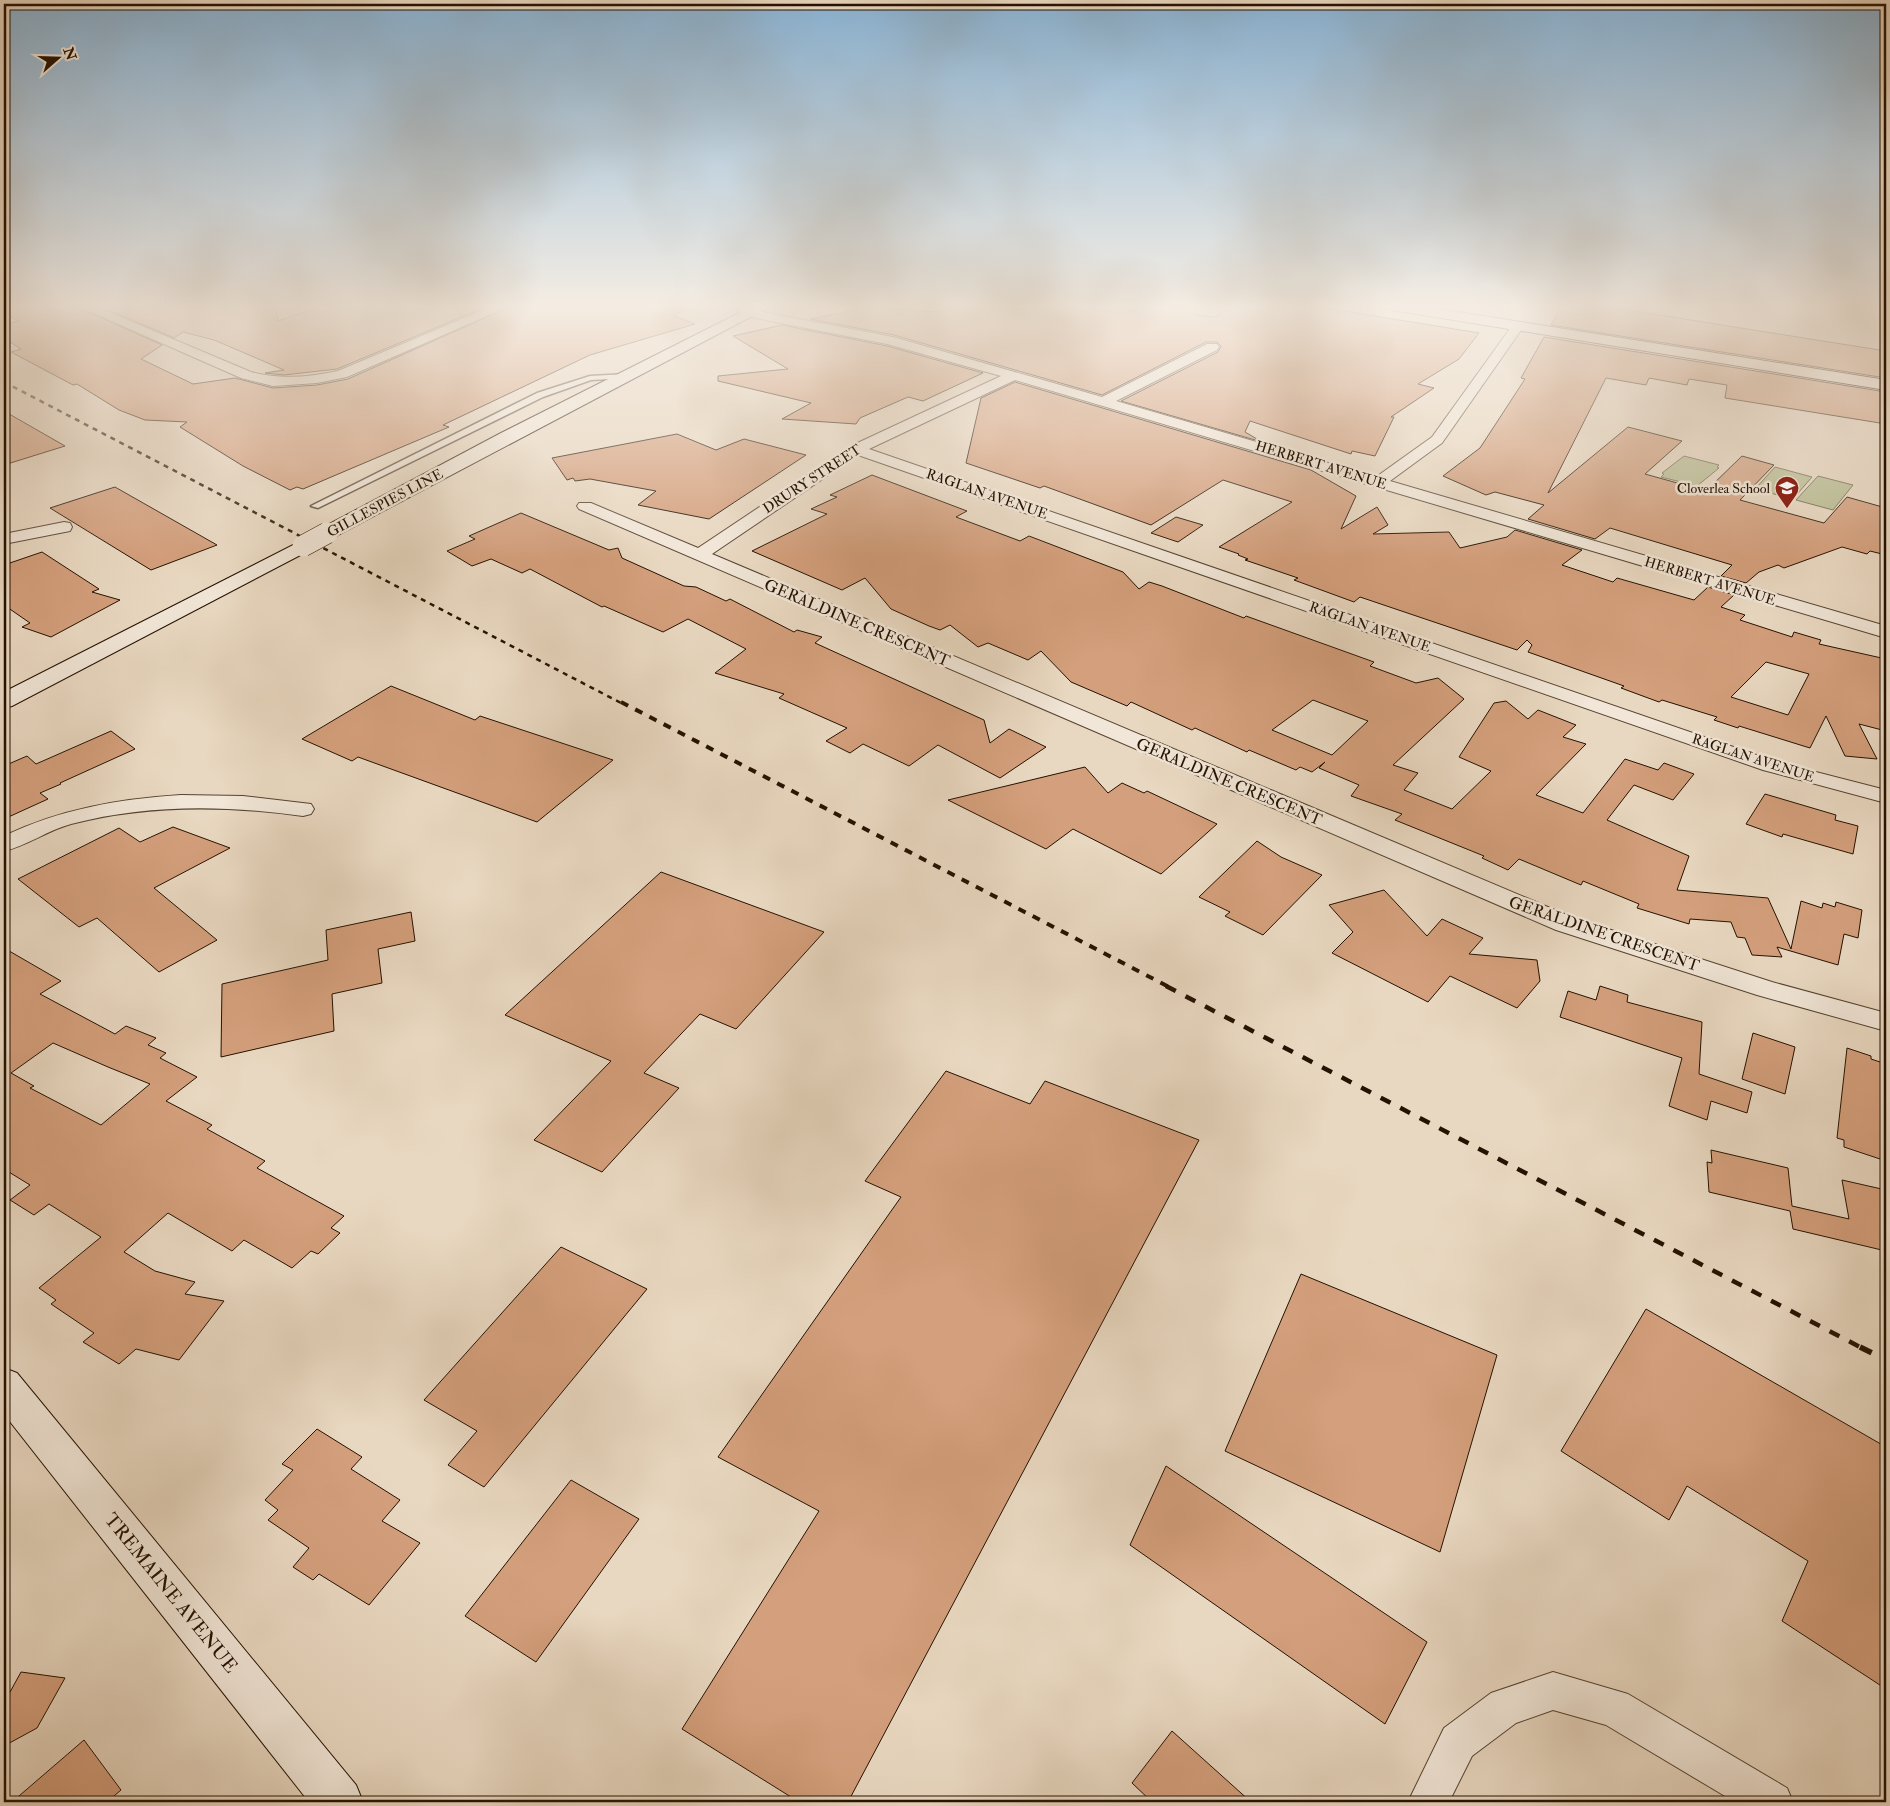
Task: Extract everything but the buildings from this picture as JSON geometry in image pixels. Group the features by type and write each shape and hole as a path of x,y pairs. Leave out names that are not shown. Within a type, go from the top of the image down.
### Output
{"street":[{"name":"GILLESPIES LINE","path":"4,700 602,389"},
{"name":"DRURY STREET","path":"698,556 856,449 984,389"},
{"name":"HERBERT AVENUE","path":"1063,389 1886,632"},
{"path":"1104,401 1127,389"},
{"path":"1379,482 1437,440 1473,389"},
{"name":"RAGLAN AVENUE","path":"856,449 1770,766 1886,797"},
{"name":"GERALDINE CRESCENT","path":"585,506 698,556 1566,924 1766,989 1886,1022"},
{"path":"4,539 64,527"},
{"path":"4,844 59,820 120,807 187,802 247,802 303,809"},
{"name":"TREMAINE AVENUE","path":"4,1384 339,1802"},
{"path":"1428,1802 1458,1742 1505,1707 1553,1691 1614,1708 1772,1802"}],"lane":[{"path":"315,506 540,395 557,389"}],"green space":[{"path":"1684,456 1719,465 1717,467 1719,468 1697,486 1661,477 1664,474 1662,473"},
{"path":"1775,467 1812,477 1793,499 1755,489"},
{"path":"1818,476 1853,485 1833,510 1796,500"}],"railway":[{"path":"18,389 623,704"},
{"path":"621,702 1169,987"},
{"path":"1166,986 1862,1348"},
{"path":"1862,1348 1886,1360"}],"place":[{"name":"Cloverlea School","path":"1787,509"}]}
